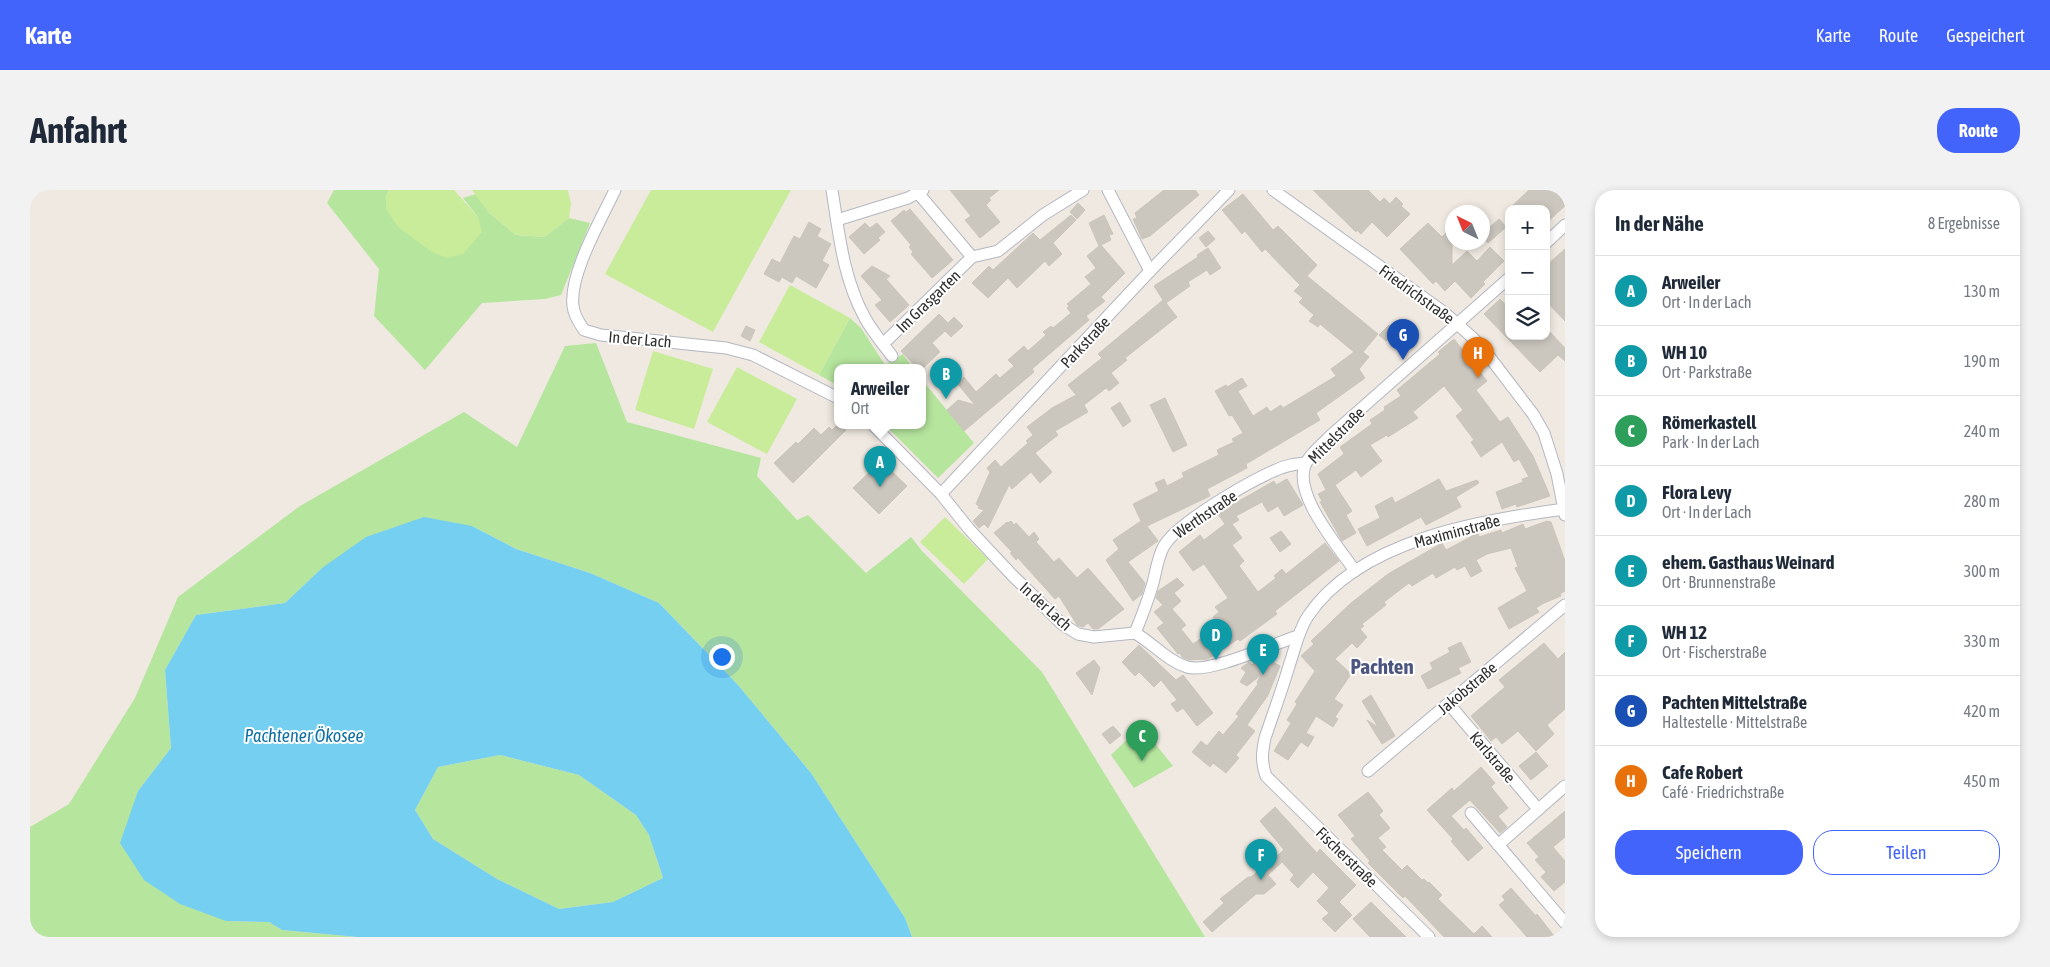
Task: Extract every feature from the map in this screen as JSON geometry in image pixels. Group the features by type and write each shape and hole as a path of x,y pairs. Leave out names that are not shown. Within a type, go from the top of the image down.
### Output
{"street":[{"name":"In der Lach","path":"615,190 577,274 573,292 573,307 578,321 584,330 601,335 726,348 753,355 834,396"},
{"path":"832,190 843,261 853,292 866,319 892,356"},
{"name":"Im Grasgarten","path":"883,344 972,257 998,251 1043,215 1083,190"},
{"path":"1108,190 1150,271"},
{"name":"Parkstraße","path":"941,494 1150,271 1229,190"},
{"name":"Friedrichstraße","path":"1273,190 1424,297 1458,324 1488,355 1533,414 1544,432 1557,474 1564,511"},
{"name":"Im Grasgarten","path":"837,220 908,198 920,192 972,257"},
{"path":"1550,239 1565,226"},
{"name":"Mittelstraße","path":"1355,571 1305,495 1302,477 1306,463 1329,437 1505,282"},
{"name":"In der Lach","path":"877,429 941,494 987,549 1062,624 1078,634 1094,637 1135,633"},
{"name":"Werthstraße","path":"1135,633 1163,548 1171,536 1184,525 1228,497 1276,470 1292,464 1306,463"},
{"name":"Maximinstraße","path":"1266,776 1261,755 1265,738 1298,636 1308,616 1321,599 1355,571 1386,553 1429,537 1478,523 1564,511"},
{"name":"Jakobstraße","path":"1368,771 1565,605"},
{"path":"1135,633 1162,654 1187,667 1199,669 1216,665 1298,636"},
{"name":"Karlstraße","path":"1449,704 1538,809"},
{"name":"Fischerstraße","path":"1266,776 1429,937"},
{"path":"1498,845 1565,786"},
{"path":"1471,813 1565,922"}],"green space":[{"path":"334,190 389,190 386,196 478,217 463,198 476,194 489,213 516,235 544,237 569,218 590,223 561,295 545,299 482,303 425,370 374,316 379,269 327,203"},
{"path":"389,190 454,190 478,217 482,232 463,254 447,258 432,252 398,227 386,209 386,196"},
{"path":"472,190 568,190 571,204 569,218 544,237 516,235 489,213"},
{"path":"651,190 791,190 713,332 605,274"},
{"path":"790,285 850,318 819,375 759,342"},
{"path":"850,318 861,328 884,364 834,364 834,383 819,375"},
{"path":"596,343 627,422 761,458 757,476 797,520 808,515 866,573 911,537 922,551 1042,672 1205,937 912,937 905,918 811,773 738,685 659,603 590,573 516,549 472,526 322,568 285,603 196,615 165,670 171,748 138,791 226,921 269,922 282,930 357,937 30,937 30,827 69,804 135,698 178,597 300,506 464,412 517,447 565,346"},
{"path":"653,351 713,369 694,429 635,410"},
{"path":"903,354 910,364 887,364"},
{"path":"737,367 797,399 767,454 707,422"},
{"path":"926,385 974,443 938,478 889,429 926,429"},
{"path":"945,517 988,559 964,584 920,542"},
{"path":"1141,726 1173,766 1134,788 1111,755"},
{"path":"500,755 579,775 636,815 649,835 663,878 613,902 559,909 497,879 433,839 415,810 438,767"}],"water":[{"name":"Pachtener Ökosee","path":"424,517 472,526 516,549 590,573 659,603 738,685 811,773 905,918 912,937 357,937 282,930 269,922 226,921 180,904 144,880 120,843 138,791 171,748 165,670 196,615 285,603 322,568 366,537","holes":["500,755 579,775 636,815 649,835 663,878 613,902 559,909 497,879 433,839 415,810 438,767"]}],"building":[{"path":"950,190 999,190 989,198 991,200 986,205 1000,222 980,238 965,220 971,216"},
{"path":"1164,190 1195,190 1199,195 1150,236 1142,239 1133,219 1137,218 1135,213"},
{"path":"1313,190 1368,190 1380,202 1384,198 1390,204 1396,197 1403,204 1401,206 1410,214 1387,237 1372,222 1361,234 1357,230 1356,232"},
{"path":"1529,190 1565,190 1565,206 1550,219 1550,205 1513,205"},
{"path":"1243,194 1273,230 1278,226 1317,265 1307,276 1378,334 1363,352 1369,357 1359,369 1365,378 1316,413 1320,420 1246,464 1247,468 1207,489 1210,496 1147,526 1158,541 1128,562 1145,583 1142,594 1133,601 1106,560 1119,549 1113,540 1141,521 1133,504 1159,491 1155,483 1164,479 1167,486 1184,477 1182,473 1219,455 1217,450 1234,442 1232,439 1243,433 1232,415 1229,416 1215,391 1226,385 1227,387 1242,378 1247,386 1238,391 1253,416 1267,407 1270,412 1281,405 1283,408 1336,376 1331,369 1354,352 1320,324 1318,327 1309,321 1314,315 1299,302 1303,298 1294,291 1300,285 1265,249 1262,252 1245,231 1242,234 1222,210"},
{"path":"1078,203 1085,210 1077,219 1070,212"},
{"path":"910,209 953,260 932,278 911,254 913,252 909,247 911,245 891,221 904,210 906,212"},
{"path":"1071,215 1076,220 1053,243 1062,254 1049,266 1045,261 1017,288 1008,278 988,298 972,283 989,266 993,270 1033,233 1040,240"},
{"path":"1104,215 1113,234 1109,235 1111,240 1101,245 1125,273 1101,297 1105,301 1086,316 1089,320 1032,369 1034,372 964,431 947,410 958,400 975,405 957,383 964,377 976,392 996,374 1000,378 1014,366 1008,360 1024,346 1028,351 1046,335 1043,332 1051,326 1053,328 1071,313 1067,308 1069,306 1067,304 1091,284 1085,277 1096,268 1087,256 1099,246 1089,223"},
{"path":"1499,219 1505,226 1490,241 1490,227"},
{"path":"809,222 821,229 817,236 831,244 822,261 829,265 816,288 796,276 792,283 782,277 779,282 764,274 772,259 780,263 794,236 800,239"},
{"path":"865,223 870,228 877,223 885,232 878,238 880,240 864,254 849,237"},
{"path":"1428,223 1442,237 1445,234 1445,250 1452,250 1452,265 1467,251 1477,261 1487,250 1490,250 1490,247 1504,261 1483,282 1485,284 1471,298 1455,281 1445,291 1436,281 1433,284 1400,249"},
{"path":"1208,231 1215,239 1206,247 1199,238"},
{"path":"1208,248 1221,268 1210,275 1207,270 1188,282 1190,286 1166,303 1177,317 1125,358 1127,360 1111,373 1119,383 1109,391 1106,388 1084,405 1088,412 1055,431 1058,435 1035,453 1052,472 1040,483 1031,472 1012,489 1009,485 988,528 984,524 979,528 973,521 984,510 978,508 979,506 976,504 990,472 987,468 995,460 1001,467 1028,443 1026,441 1033,435 1027,427 1052,408 1076,395 1068,385 1102,358 1098,354 1163,300 1154,286 1198,257 1197,255"},
{"path":"1565,249 1565,321 1550,305 1550,262"},
{"path":"872,266 890,276 886,279 909,305 890,322 875,305 882,300 861,276"},
{"path":"1500,299 1505,305 1505,336 1484,314"},
{"path":"939,314 948,323 954,317 963,326 951,337 945,331 932,343 940,352 926,365 913,364 901,351"},
{"path":"1389,325 1396,332 1386,341 1379,335"},
{"path":"746,326 755,330 750,341 741,336"},
{"path":"1550,332 1565,348 1565,361 1558,355 1540,372 1509,340 1550,340"},
{"path":"1454,339 1487,381 1476,390 1500,422 1508,417 1533,456 1550,496 1517,507 1516,504 1502,509 1496,492 1523,482 1522,479 1529,477 1519,459 1514,462 1502,442 1481,457 1471,442 1474,440 1456,416 1463,410 1444,386 1413,412 1418,418 1388,437 1387,435 1370,445 1382,461 1361,477 1356,470 1335,485 1352,511 1346,515 1356,533 1342,541 1320,502 1322,501 1318,494 1326,490 1318,474 1344,454 1340,447 1372,424 1370,420 1385,410 1384,407 1401,396 1397,390 1440,354 1438,352"},
{"path":"1165,398 1187,445 1173,452 1150,405"},
{"path":"1120,402 1131,421 1123,427 1111,408"},
{"path":"829,427 832,430 834,428 846,430 793,483 774,463 796,442 798,444 814,428 821,435"},
{"path":"881,461 907,486 879,514 853,488"},
{"path":"1287,479 1303,505 1284,516 1278,506 1268,512 1262,502 1236,516 1239,520 1232,524 1242,538 1232,545 1244,561 1239,566 1258,592 1276,578 1274,576 1282,569 1286,574 1325,543 1339,561 1275,611 1277,614 1240,641 1238,639 1208,659 1189,660 1182,657 1157,628 1164,623 1154,612 1163,605 1156,598 1158,591 1177,578 1184,585 1174,593 1181,601 1172,609 1186,625 1181,629 1193,644 1219,626 1213,617 1219,612 1215,607 1228,598 1204,564 1193,571 1179,552 1200,535 1204,540 1225,524 1218,514 1223,510 1274,481 1276,485"},
{"path":"1439,479 1446,491 1477,480 1479,483 1456,497 1461,507 1426,525 1421,517 1367,546 1358,529 1380,518 1375,506 1392,497 1395,503"},
{"path":"1011,521 1014,525 1016,523 1029,537 1034,532 1039,539 1036,542 1054,562 1059,558 1077,578 1088,568 1124,609 1098,629 1093,629 1088,623 1083,627 1077,625 1059,596 1055,599 1018,558 1016,560 1010,553 1012,552 994,533"},
{"path":"1547,521 1551,522 1565,561 1565,591 1560,594 1561,596 1536,608 1539,612 1509,629 1498,608 1527,591 1515,568 1518,567 1511,548 1487,554 1476,560 1482,571 1471,577 1465,566 1457,570 1455,567 1436,578 1433,573 1412,586 1409,583 1384,602 1386,605 1362,624 1364,626 1360,629 1367,637 1357,648 1352,643 1335,659 1351,674 1334,699 1343,705 1335,717 1338,719 1333,727 1316,716 1306,733 1314,737 1308,747 1301,742 1288,760 1274,751 1291,723 1287,720 1297,704 1295,702 1315,671 1301,656 1314,644 1311,641 1351,603 1388,574 1442,543 1446,550 1478,533 1479,537 1501,530 1502,533 1523,524 1525,529"},
{"path":"1281,531 1291,544 1280,552 1270,538"},
{"path":"1461,642 1471,662 1458,668 1461,673 1428,689 1421,676 1433,669 1430,663 1450,652 1448,648"},
{"path":"1544,643 1558,659 1565,652 1565,709 1547,725 1554,734 1536,751 1518,731 1502,744 1496,737 1491,741 1471,716 1505,687 1499,680"},
{"path":"1139,645 1176,680 1183,675 1213,713 1197,726 1183,708 1177,712 1171,704 1177,700 1161,680 1154,687 1139,672 1135,676 1122,662"},
{"path":"1264,657 1280,666 1268,695 1247,725 1255,731 1236,755 1239,758 1226,773 1213,763 1210,767 1192,752 1201,741 1207,746 1219,731 1223,735 1239,716 1236,714 1258,684 1257,682 1261,675 1247,686 1240,682 1246,672 1241,668 1249,662 1252,665 1258,659"},
{"path":"1094,660 1100,668 1092,695 1076,673"},
{"path":"1371,695 1395,736 1382,744 1367,720 1378,727 1362,701"},
{"path":"1113,726 1121,735 1110,744 1102,734"},
{"path":"1536,752 1548,766 1531,780 1519,766"},
{"path":"1481,767 1495,783 1491,787 1508,808 1498,816 1507,827 1500,833 1470,800 1451,816 1464,830 1466,828 1483,848 1468,861 1451,841 1453,839 1427,810 1452,788 1454,791"},
{"path":"1368,792 1383,811 1379,815 1390,828 1378,838 1386,847 1382,850 1402,870 1407,865 1422,880 1424,879 1429,882 1442,895 1438,899 1474,934 1482,926 1492,937 1444,937 1405,896 1403,898 1368,863 1370,861 1351,839 1355,836 1338,815"},
{"path":"1275,807 1317,853 1320,849 1356,885 1339,902 1352,915 1335,932 1322,919 1329,913 1317,901 1329,888 1313,872 1298,888 1290,880 1294,875 1282,862 1268,875 1276,884 1264,894 1256,894 1212,932 1203,922 1224,903 1220,899 1284,850 1260,821"},
{"path":"1565,811 1565,837 1553,847 1565,861 1565,882 1554,891 1541,877 1546,872 1535,860 1539,857 1527,843"},
{"path":"1511,888 1536,916 1537,914 1555,937 1527,937 1499,905 1505,900 1502,896"},
{"path":"1371,902 1406,937 1370,937 1353,919"}],"place":[{"name":"Pachten Mittelstraße","path":"1403,360"},
{"name":"Cafe Robert","path":"1478,378"},
{"name":"WH 10","path":"946,399"},
{"name":"Arweiler","path":"880,487"},
{"name":"Flora Levy","path":"1216,660"},
{"name":"ehem. Gasthaus Weinard","path":"1263,675"},
{"name":"Römerkastell","path":"1142,761"},
{"name":"WH 12","path":"1261,880"}],"district":[{"name":"Pachten","path":"1382,666"}]}
